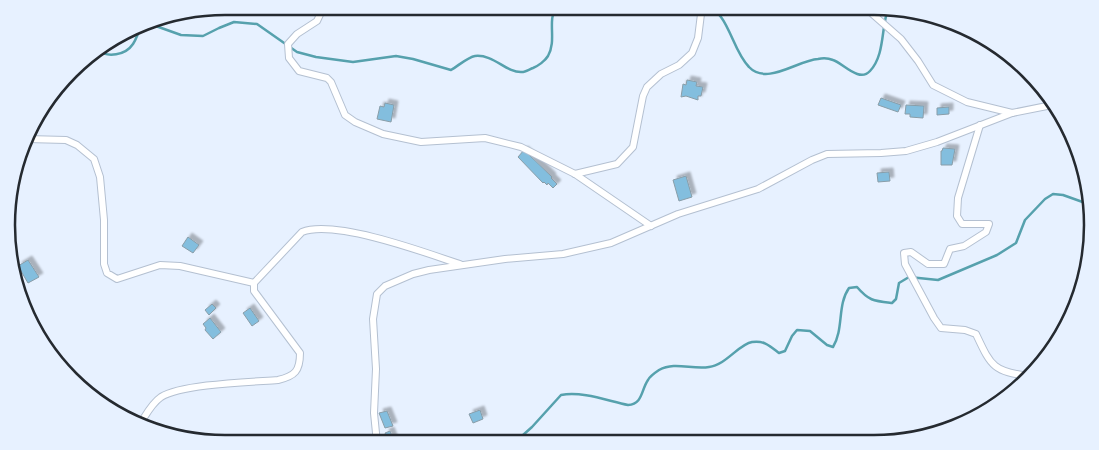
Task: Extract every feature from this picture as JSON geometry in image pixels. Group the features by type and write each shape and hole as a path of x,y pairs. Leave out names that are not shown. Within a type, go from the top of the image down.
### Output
{"street":[{"path":"320,15 316,21 297,34 288,44 289,58 299,71 327,78 331,82 345,114 355,122 382,134 421,142 485,138 521,147 575,174 652,226"},
{"path":"575,174 617,164 633,147 643,96 647,86 661,74 679,65 692,53 698,38 701,15"},
{"path":"875,15 901,39 918,61 932,86 967,102 1012,113"},
{"path":"376,435 374,413 376,369 373,320 377,294 385,286 413,274 429,270 505,259 563,254 611,243 678,214 758,189 827,154 906,151 937,142 1012,113 1047,106"},
{"path":"980,125 958,198 957,216 962,224 981,222 989,224 986,232 964,246 950,249 944,264 928,264 911,252 904,253 905,264 934,318 942,328 965,330 976,334 987,356 996,368 1010,374 1020,375"},
{"path":"33,140 66,140 77,145 94,159 100,177 104,220 104,264 108,273 117,280 160,265 180,266 254,283"},
{"path":"143,418 148,410 161,397 180,389 278,380 290,377 296,371 300,362 300,353 254,291 254,283 302,232 310,229 346,232 374,238 463,265"}],"building":[{"path":"687,80 697,82 696,86 703,87 698,100 686,96 681,97 683,84 686,85"},
{"path":"881,98 901,105 898,112 878,105"},
{"path":"385,103 394,105 391,122 377,119 380,106 384,107"},
{"path":"906,105 924,106 923,118 910,117 910,114 905,114"},
{"path":"949,107 949,114 937,115 937,108"},
{"path":"943,148 955,149 952,165 941,165 941,151"},
{"path":"524,150 552,177 557,184 553,188 548,183 547,185 543,183 518,157"},
{"path":"889,172 890,181 878,182 877,173"},
{"path":"686,176 692,197 679,201 673,180"},
{"path":"188,237 199,245 193,253 182,246"},
{"path":"28,260 39,277 28,283 19,265"},
{"path":"212,304 216,308 209,315 205,310"},
{"path":"250,308 259,321 252,326 243,313"},
{"path":"210,318 221,332 213,339 205,330 206,328 203,324"},
{"path":"480,410 483,419 473,423 469,414"},
{"path":"387,411 393,426 385,428 379,413"},
{"path":"390,431 392,435 386,435 385,433"}],"waterway":[{"path":"156,26 181,35 203,36 234,22 257,24 297,52 316,57 353,62 396,56 451,70 469,58 482,56 494,60 511,70 522,72 537,66 548,56 552,44 552,15"},
{"path":"719,15 745,62 756,72 773,73 810,60 824,58 831,59 861,75 866,74 875,65 886,15"},
{"path":"103,53 111,55 126,51 133,44 138,34"},
{"path":"523,435 561,395 587,395 628,405 633,404 639,399 653,374 665,367 709,367 721,363 742,346 752,342 763,343 779,353 785,351 797,330 810,331 827,345 833,347 838,333 843,302 849,288 857,287 872,300 892,303 896,299 899,283 909,277 938,280 997,255 1016,243 1025,220 1045,199 1053,194 1063,195 1083,202"}]}
